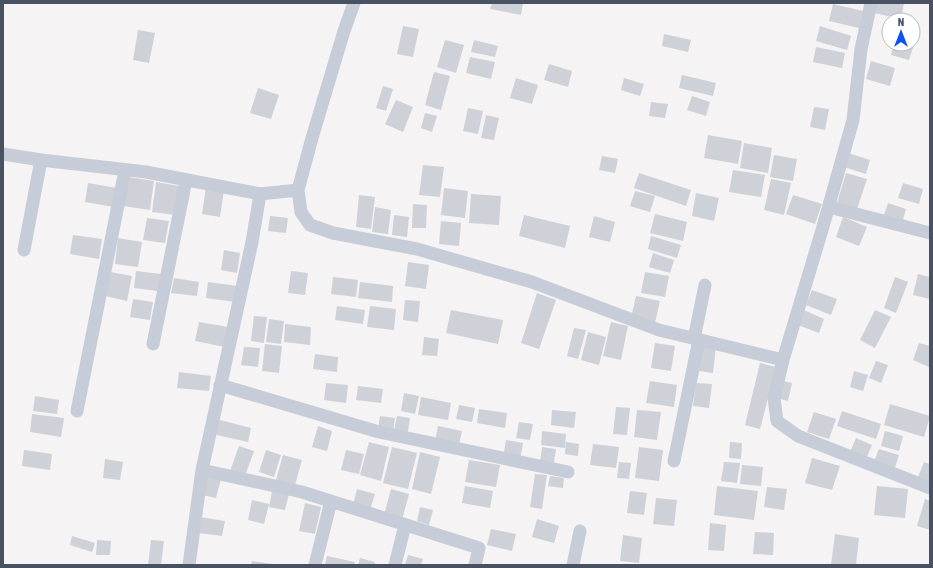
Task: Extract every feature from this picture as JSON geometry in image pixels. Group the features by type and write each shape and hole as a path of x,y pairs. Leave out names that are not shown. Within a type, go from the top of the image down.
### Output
{"street":[{"path":"354,3 344,31 298,190 301,212 310,225 333,233 417,249 516,278 659,330 782,360"},
{"path":"871,3 861,49 853,120 829,208 782,360 774,398 777,421 798,436 930,488"},
{"path":"3,154 41,160 146,172 260,194 298,190"},
{"path":"24,250 41,160"},
{"path":"77,411 125,170"},
{"path":"153,344 186,180"},
{"path":"189,565 202,470 252,242 260,194"},
{"path":"829,208 930,233"},
{"path":"674,461 705,285"},
{"path":"220,385 379,432 568,472"},
{"path":"202,470 302,492 479,548 475,565"},
{"path":"315,565 331,501"},
{"path":"395,565 405,524"},
{"path":"573,565 580,531"}],"building":[{"path":"492,3 523,3 521,15 490,9"},
{"path":"876,3 904,3 902,12 881,12 881,15 874,13"},
{"path":"833,4 863,11 859,28 829,21"},
{"path":"403,26 419,29 413,57 397,54"},
{"path":"820,26 851,36 847,50 816,41"},
{"path":"138,30 155,33 149,63 133,60"},
{"path":"664,34 691,40 688,52 662,46"},
{"path":"445,40 464,45 456,73 437,67"},
{"path":"474,40 498,46 495,57 471,52"},
{"path":"816,47 845,53 842,68 813,62"},
{"path":"892,52 912,52 909,60 891,55"},
{"path":"470,57 495,62 491,79 466,73"},
{"path":"871,61 895,68 890,86 866,79"},
{"path":"549,64 572,71 568,87 544,80"},
{"path":"434,72 450,76 441,110 425,105"},
{"path":"682,75 716,83 713,96 679,88"},
{"path":"516,78 538,85 532,104 510,98"},
{"path":"624,78 644,84 640,96 621,90"},
{"path":"383,86 393,89 386,111 376,108"},
{"path":"258,88 279,95 271,119 250,113"},
{"path":"692,96 710,102 706,116 687,110"},
{"path":"396,100 413,107 403,132 385,124"},
{"path":"651,102 668,104 665,118 649,116"},
{"path":"814,107 829,109 825,130 810,127"},
{"path":"468,108 483,111 478,134 463,131"},
{"path":"425,113 437,116 432,132 421,128"},
{"path":"486,115 499,118 494,140 481,138"},
{"path":"708,135 742,141 738,164 704,158"},
{"path":"744,143 772,148 768,173 740,168"},
{"path":"845,152 870,160 866,174 841,166"},
{"path":"774,155 797,159 793,181 770,177"},
{"path":"602,156 618,159 615,173 599,170"},
{"path":"423,165 444,167 440,197 419,195"},
{"path":"733,170 765,175 761,197 729,192"},
{"path":"639,173 691,190 686,206 634,188"},
{"path":"846,173 867,179 857,209 837,203"},
{"path":"128,177 154,181 150,210 123,206"},
{"path":"771,179 791,183 784,215 764,210"},
{"path":"156,182 179,186 175,215 152,212"},
{"path":"88,183 117,188 114,207 85,202"},
{"path":"903,183 923,189 919,204 898,198"},
{"path":"206,188 224,190 220,217 202,214"},
{"path":"444,188 468,191 465,218 441,215"},
{"path":"635,191 655,196 650,212 630,206"},
{"path":"696,193 719,198 714,221 692,216"},
{"path":"471,194 501,196 499,225 469,223"},
{"path":"359,195 375,197 371,229 356,227"},
{"path":"793,195 822,204 815,224 786,214"},
{"path":"888,203 906,209 902,223 883,218"},
{"path":"413,204 427,205 426,228 412,228"},
{"path":"375,207 391,210 388,234 372,232"},
{"path":"655,214 687,222 683,241 650,233"},
{"path":"394,215 409,217 407,237 392,235"},
{"path":"524,215 570,226 565,248 519,236"},
{"path":"270,216 288,218 286,233 268,231"},
{"path":"594,216 615,222 610,242 589,237"},
{"path":"843,217 867,227 859,246 836,237"},
{"path":"147,218 169,221 165,243 143,240"},
{"path":"441,221 461,223 459,246 439,244"},
{"path":"73,235 102,239 99,259 70,254"},
{"path":"651,236 681,245 677,258 648,249"},
{"path":"118,238 142,242 138,267 115,264"},
{"path":"224,250 240,253 237,273 221,270"},
{"path":"653,253 674,260 670,273 649,267"},
{"path":"408,262 429,265 426,289 405,286"},
{"path":"136,271 161,274 158,291 134,288"},
{"path":"291,271 308,273 305,295 288,293"},
{"path":"110,272 132,276 127,301 105,296"},
{"path":"645,272 669,276 665,297 641,293"},
{"path":"918,274 930,277 930,299 913,295"},
{"path":"333,277 358,280 356,297 331,294"},
{"path":"895,277 908,282 896,313 884,308"},
{"path":"174,278 199,282 197,296 171,293"},
{"path":"208,282 238,286 235,302 206,298"},
{"path":"360,282 393,286 392,302 358,298"},
{"path":"812,290 837,299 831,315 806,305"},
{"path":"537,293 556,300 539,349 521,343"},
{"path":"636,296 660,301 655,323 631,318"},
{"path":"133,299 153,302 150,320 130,317"},
{"path":"405,300 420,301 418,322 403,320"},
{"path":"337,306 365,310 363,324 335,320"},
{"path":"370,306 396,309 394,330 367,327"},
{"path":"451,310 503,320 498,344 446,333"},
{"path":"804,310 824,319 819,333 798,325"},
{"path":"875,310 891,317 875,348 860,340"},
{"path":"254,316 267,317 264,343 251,341"},
{"path":"269,319 284,321 281,344 266,342"},
{"path":"199,322 229,327 225,347 195,341"},
{"path":"611,322 628,326 621,360 603,356"},
{"path":"285,324 311,327 310,345 284,342"},
{"path":"574,328 586,330 578,359 567,356"},
{"path":"588,332 606,337 599,365 581,360"},
{"path":"424,337 439,339 437,356 422,355"},
{"path":"655,343 675,346 671,371 651,368"},
{"path":"919,343 930,346 929,367 913,360"},
{"path":"265,344 282,346 279,373 262,371"},
{"path":"702,344 716,346 713,373 699,371"},
{"path":"244,347 260,348 258,367 241,365"},
{"path":"315,354 338,357 337,372 313,369"},
{"path":"876,361 888,365 881,383 869,378"},
{"path":"760,363 776,367 760,429 745,425"},
{"path":"854,371 868,375 863,391 850,387"},
{"path":"179,372 211,376 209,391 177,388"},
{"path":"780,380 792,383 788,401 776,398"},
{"path":"650,381 677,385 674,407 646,403"},
{"path":"326,383 348,385 346,403 324,400"},
{"path":"696,383 712,384 709,408 693,406"},
{"path":"358,386 383,389 381,403 356,400"},
{"path":"404,393 419,396 415,414 401,411"},
{"path":"35,396 59,400 57,414 33,411"},
{"path":"421,397 451,403 448,420 418,415"},
{"path":"890,404 930,416 924,437 884,425"},
{"path":"459,405 475,408 472,422 456,419"},
{"path":"616,407 630,408 627,435 613,434"},
{"path":"479,409 507,413 505,428 477,423"},
{"path":"552,410 576,412 574,428 551,425"},
{"path":"637,410 661,412 657,440 634,437"},
{"path":"842,411 881,424 876,439 837,426"},
{"path":"814,412 836,419 829,439 807,432"},
{"path":"32,414 64,418 61,437 30,432"},
{"path":"380,416 395,418 393,431 378,429"},
{"path":"397,416 410,418 407,437 393,435"},
{"path":"216,419 251,428 248,442 212,434"},
{"path":"519,422 533,424 530,440 516,438"},
{"path":"318,426 332,431 327,451 312,447"},
{"path":"438,426 462,431 458,450 434,446"},
{"path":"542,431 566,434 565,448 541,445"},
{"path":"885,431 903,436 899,451 881,446"},
{"path":"856,438 872,445 866,459 850,452"},
{"path":"506,440 523,443 519,466 502,463"},
{"path":"369,442 389,447 381,481 360,475"},
{"path":"566,442 579,444 578,456 565,454"},
{"path":"730,442 742,443 741,459 729,458"},
{"path":"593,444 619,447 616,468 590,465"},
{"path":"239,446 254,451 245,476 230,471"},
{"path":"392,447 417,453 408,489 383,483"},
{"path":"542,447 556,449 554,463 540,462"},
{"path":"639,447 663,450 659,481 635,478"},
{"path":"879,449 899,455 894,471 873,464"},
{"path":"24,450 52,454 50,470 22,466"},
{"path":"266,450 281,455 274,477 259,472"},
{"path":"346,450 364,454 359,474 341,470"},
{"path":"420,452 440,457 431,494 412,489"},
{"path":"283,455 302,460 295,485 276,480"},
{"path":"812,458 840,466 832,490 805,483"},
{"path":"105,459 123,462 120,480 103,478"},
{"path":"469,460 500,465 496,487 465,482"},
{"path":"619,462 631,463 629,479 617,478"},
{"path":"724,462 740,463 737,483 721,481"},
{"path":"924,462 930,464 930,487 916,482"},
{"path":"742,465 763,467 761,486 740,484"},
{"path":"535,474 547,475 542,509 530,507"},
{"path":"207,475 221,479 216,498 202,495"},
{"path":"550,476 564,478 563,488 548,486"},
{"path":"465,486 493,491 490,508 462,503"},
{"path":"717,486 758,491 754,520 714,515"},
{"path":"877,486 908,489 905,518 874,515"},
{"path":"767,487 787,489 784,510 764,507"},
{"path":"357,489 375,494 370,510 353,505"},
{"path":"391,489 409,494 402,520 384,515"},
{"path":"272,491 289,494 285,510 269,507"},
{"path":"630,491 647,493 644,515 627,513"},
{"path":"656,498 677,500 674,526 653,524"},
{"path":"925,499 930,501 930,530 917,526"},
{"path":"252,500 269,504 264,524 248,520"},
{"path":"305,503 321,507 315,534 299,531"},
{"path":"420,507 433,510 429,525 417,521"},
{"path":"200,517 225,521 222,536 198,533"},
{"path":"537,519 559,526 554,543 532,537"},
{"path":"710,523 726,525 724,551 708,550"},
{"path":"491,529 516,534 512,551 487,545"},
{"path":"755,532 774,533 773,555 753,554"},
{"path":"835,534 859,538 856,565 831,565"},
{"path":"623,535 642,538 639,563 620,561"},
{"path":"72,536 95,543 92,552 70,545"},
{"path":"97,540 111,541 110,555 96,555"},
{"path":"151,540 164,541 161,565 148,565"},
{"path":"408,555 423,559 421,565 405,565"},
{"path":"327,556 355,562 354,565 325,565"},
{"path":"360,558 375,562 374,565 358,565"},
{"path":"252,561 273,564 273,565 251,565"}]}
